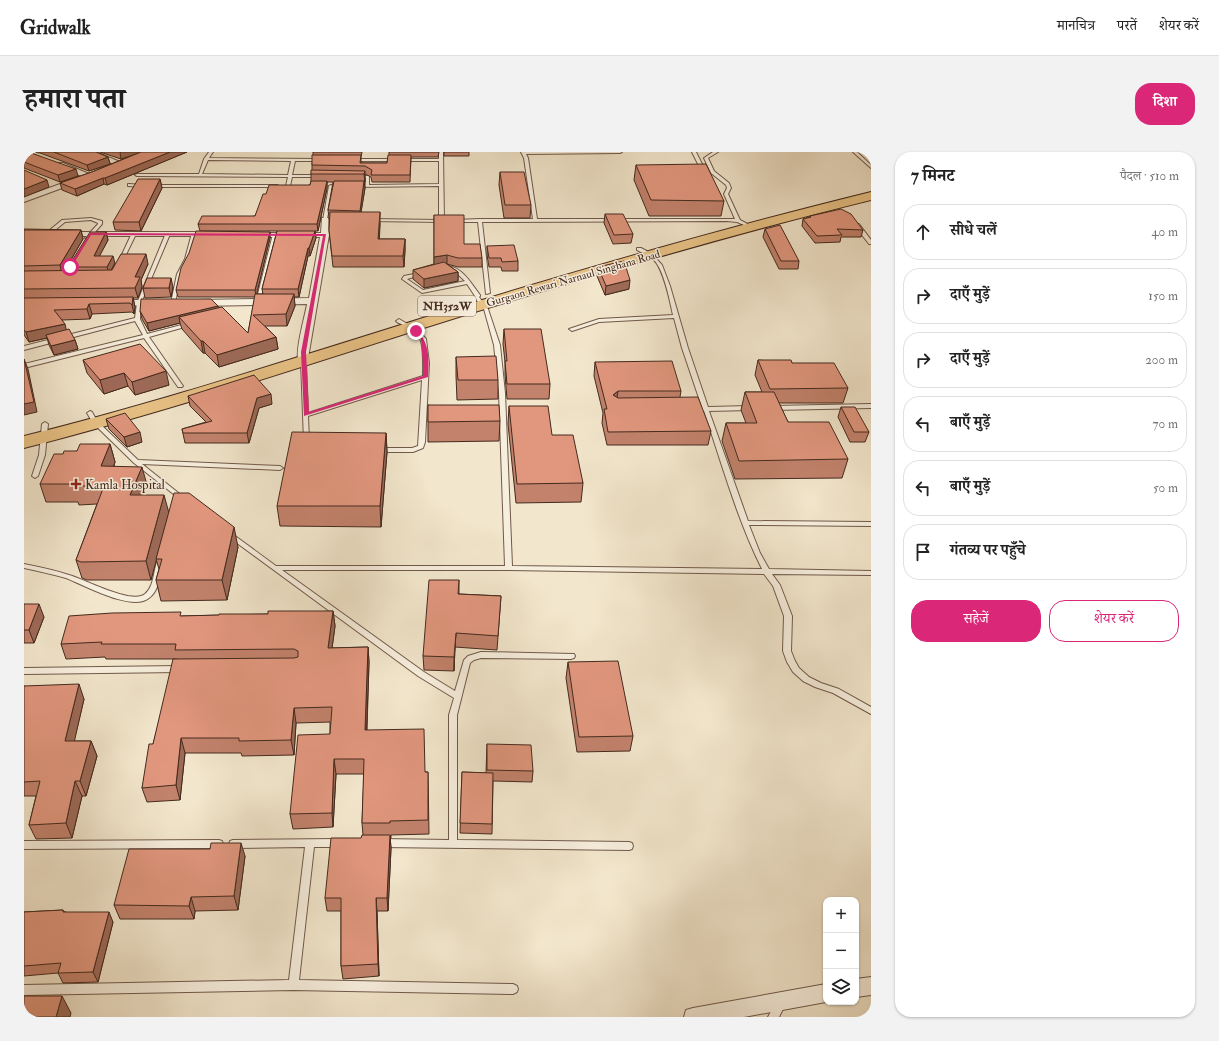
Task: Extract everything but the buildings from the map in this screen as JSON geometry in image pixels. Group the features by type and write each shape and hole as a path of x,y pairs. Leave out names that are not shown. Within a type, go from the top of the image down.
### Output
{"highway":[{"name":"NH352W","path":"834,204 871,189"},
{"name":"Gurgaon Rewari Narnaul Singhana Road","path":"24,442 44,431 303,357 481,298 563,279 739,222 871,196"},
{"name":"NH352W","path":"93,417 180,386 303,357"},
{"name":"NH352W","path":"24,430 44,431"}],"street":[{"path":"90,152 124,163 108,169"},
{"path":"24,194 28,198 56,185 93,175 49,161"},
{"path":"303,357 325,235 325,220"},
{"path":"43,234 223,234"},
{"path":"246,234 325,235"},
{"path":"106,302 181,303 314,301"},
{"path":"859,988 871,986"},
{"path":"693,1017 823,994"}],"lane":[{"path":"200,175 206,159 211,152"},
{"path":"441,152 442,221"},
{"path":"535,220 526,158 523,152 620,152"},
{"path":"694,152 707,179"},
{"path":"716,152 706,158 712,172 728,184 729,188 726,194 739,222"},
{"path":"855,152 871,167"},
{"path":"206,159 324,160"},
{"path":"288,186 293,160"},
{"path":"347,160 441,160"},
{"path":"137,175 327,176"},
{"path":"350,176 368,176 367,186"},
{"path":"353,186 442,185"},
{"path":"129,186 295,186"},
{"path":"324,186 339,186"},
{"path":"331,186 325,220 340,220"},
{"path":"724,213 739,222"},
{"path":"43,234 64,221 91,219 100,222 100,224 83,244"},
{"path":"852,219 871,243"},
{"path":"364,220 739,222"},
{"path":"480,220 481,298"},
{"path":"118,268 134,234"},
{"path":"168,234 139,303 137,319 146,336 180,386"},
{"path":"181,303 179,274 186,259 194,234"},
{"path":"258,302 275,235"},
{"path":"645,252 660,265 668,286 685,348 705,409 745,523 757,553 776,585 788,616 787,651 791,662 796,670 806,679 836,691 871,711"},
{"path":"435,270 448,267 455,269 481,298 497,345 502,393 509,568"},
{"path":"428,272 406,277 404,279 422,292 467,282"},
{"path":"572,329 604,321 676,316"},
{"path":"24,348 137,319"},
{"path":"24,366 197,323"},
{"path":"373,450 413,450 421,447 426,363 423,339 405,324"},
{"path":"303,357 307,448"},
{"path":"306,415 425,377"},
{"path":"768,408 871,406"},
{"path":"697,409 760,408"},
{"path":"93,417 136,462 178,499 190,504"},
{"path":"35,476 42,455 44,431"},
{"path":"136,462 280,468"},
{"path":"745,523 871,524"},
{"path":"224,531 421,674 457,696"},
{"path":"24,566 45,570 111,594 133,599 144,598 151,592 163,554"},
{"path":"274,568 766,570 871,573"},
{"path":"453,843 453,715 467,662 471,658 482,655 571,656"},
{"path":"24,671 192,669"},
{"path":"293,985 310,843"},
{"path":"24,845 350,843"},
{"path":"374,843 629,846"},
{"path":"24,990 293,985 513,989"},
{"path":"773,1017 782,1001"}],"place":[{"name":"Kamla Hospital","path":"76,484"}],"route":[{"path":"70,267 90,234 325,235 314,301 303,352 306,415 425,377 426,363 423,339 416,331"}]}
